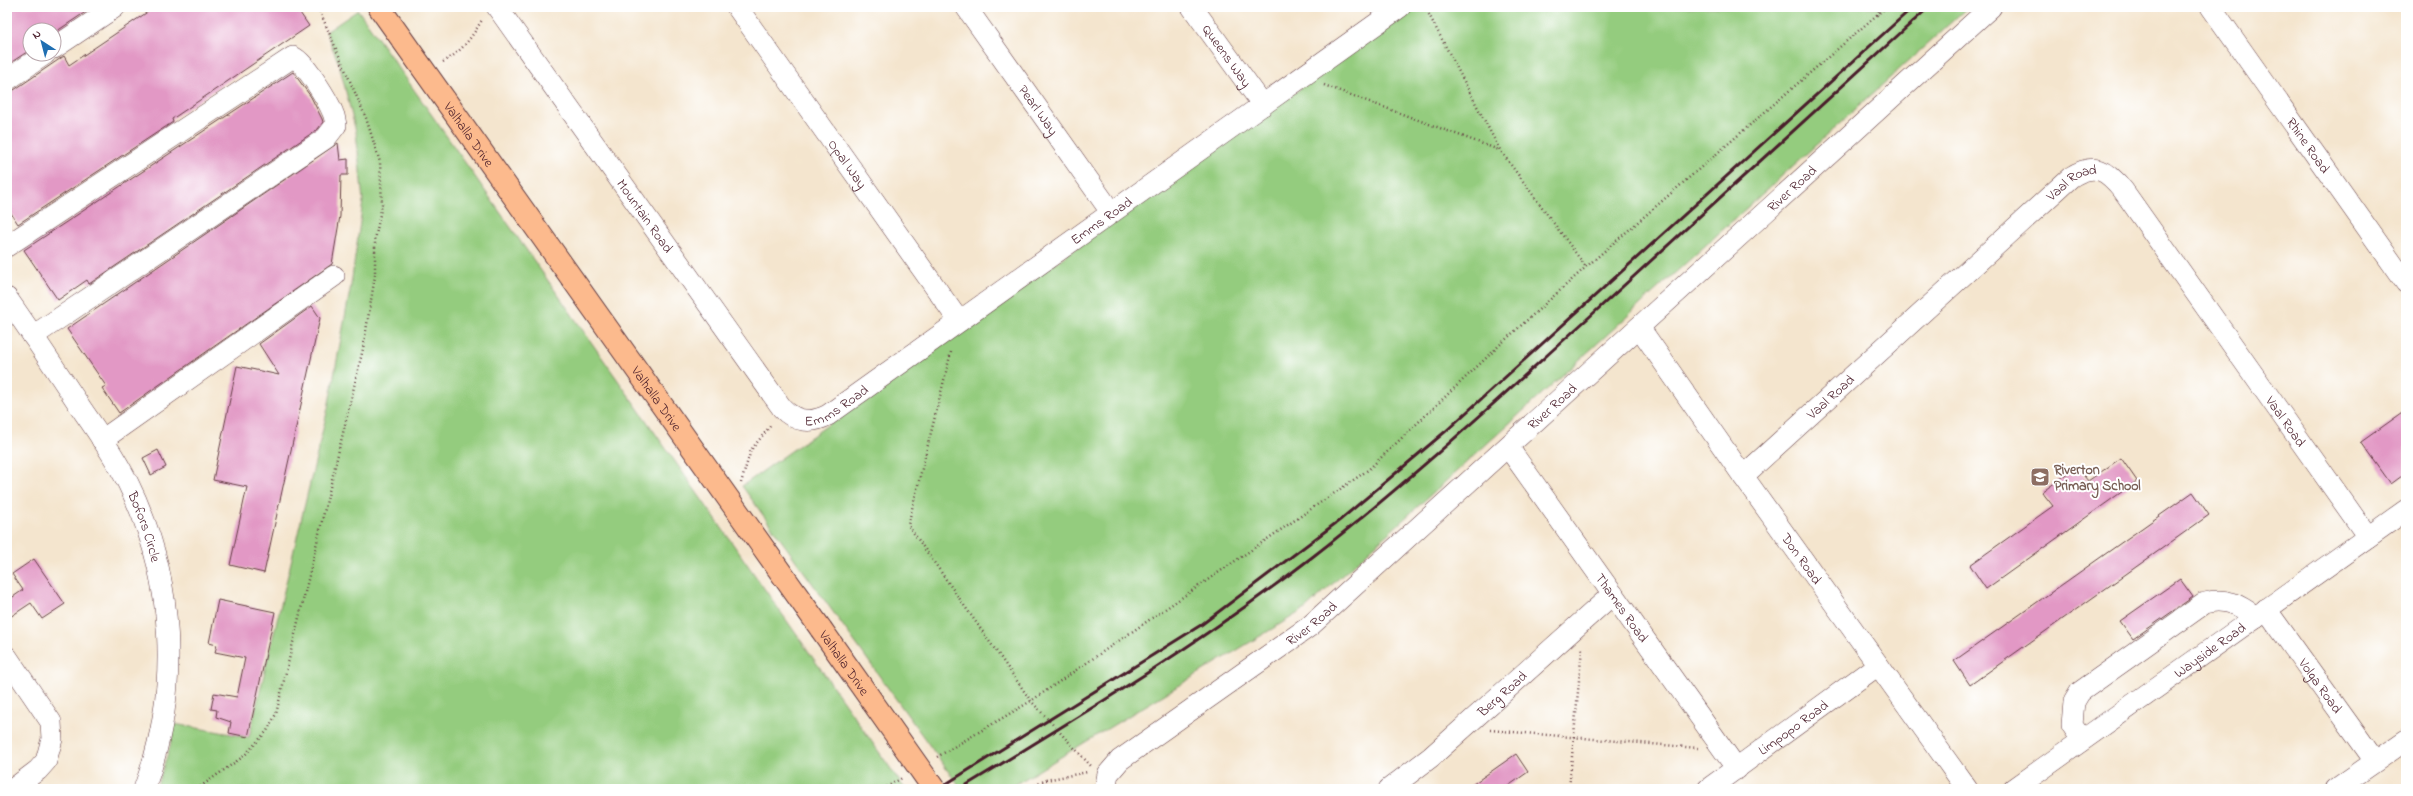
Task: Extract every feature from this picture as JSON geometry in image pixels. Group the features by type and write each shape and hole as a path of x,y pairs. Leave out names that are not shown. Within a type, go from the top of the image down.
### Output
{"main road":[{"name":"Valhalla Drive","path":"379,7 934,789"}],"street":[{"path":"62,43 114,7"},
{"name":"Opal Way","path":"737,7 959,321"},
{"name":"Pearl Way","path":"966,7 1111,212"},
{"name":"Queens Way","path":"1192,7 1262,105"},
{"name":"Emms Road","path":"792,416 814,421 828,414 1400,7"},
{"name":"River Road","path":"1105,789 1108,774 1120,760 1310,626 1991,7"},
{"name":"Rhine Road","path":"2211,7 2406,283"},
{"name":"Mountain Road","path":"491,11 792,416"},
{"path":"7,246 293,57 297,58 304,65 333,112 336,125 326,138 33,336"},
{"path":"7,80 33,62"},
{"name":"Vaal Road","path":"1743,476 2066,181 2082,170 2094,169 2105,171 2123,190 2368,537"},
{"path":"102,440 334,276"},
{"name":"Bofors Circle","path":"7,298 102,440 128,483 142,514 159,572 166,613 169,661 159,740 144,789"},
{"name":"Don Road","path":"1639,327 1743,476 1967,789"},
{"name":"Thames Road","path":"1508,446 1737,769"},
{"name":"Wayside Road","path":"2014,789 2406,510"},
{"name":"Berg Road","path":"1389,789 1431,757 1613,594"},
{"path":"2082,740 2072,725 2074,702 2080,692 2199,608 2216,600 2230,601 2261,613"},
{"name":"Volga Road","path":"2261,613 2375,762"},
{"path":"7,657 51,722 52,739 46,761 38,770 13,789"},
{"name":"Limpopo Road","path":"1708,789 1878,665"},
{"path":"2336,789 2406,740"}],"path":[{"path":"197,789 244,756 268,731 276,714 363,349 375,276 375,240 382,204 380,162 366,118 318,7"},
{"path":"1425,7 1500,150 1586,267"},
{"path":"1877,15 1879,7"},
{"path":"930,761 1031,701 1368,470 1505,340 1586,267 1886,7"},
{"path":"440,64 456,55 464,47 491,11"},
{"path":"1302,77 1500,150"},
{"path":"952,351 908,525 1031,701 1096,770 1046,780 1028,789"},
{"path":"739,487 744,479 751,450 760,437 792,416"},
{"path":"1569,789 1583,635 1582,622"},
{"path":"1468,724 1478,729 1574,738 1705,749 1721,746"},
{"path":"883,789 903,777"}],"green space":[{"path":"1415,7 1968,7 1305,609 1008,789 961,789 742,486"},
{"path":"358,10 905,789 156,789 170,747 174,724 249,737 328,408 351,285 363,201 356,132 339,64 326,32"}],"building":[{"path":"7,7 93,7 62,28 62,22 22,22 22,55 7,65"},
{"path":"155,7 296,7 309,26 172,119 173,122 18,224 7,207 7,92 14,90 55,62 62,62 62,57 64,56 69,65"},
{"path":"293,72 311,97 322,119 323,122 318,129 89,284 87,280 58,300 24,250"},
{"path":"338,143 340,160 348,159 348,175 341,175 340,216 332,264 119,413 102,388 106,386 67,329"},
{"path":"312,306 320,318 264,573 230,565 247,487 213,480 237,366 279,375 259,344"},
{"path":"2406,410 2406,473 2391,484 2361,442"},
{"path":"158,450 166,467 151,475 143,458"},
{"path":"2121,458 2137,481 1986,589 1970,565 2053,506 2042,492 2077,467 2088,481"},
{"path":"2193,492 2209,515 1970,685 1954,661"},
{"path":"34,559 65,604 42,619 31,603 7,619 7,601 23,590 12,574"},
{"path":"2180,579 2193,597 2133,639 2120,621"},
{"path":"218,600 275,612 248,737 229,733 231,722 216,717 217,710 211,709 214,693 237,697 245,658 215,652 217,645 209,643"},
{"path":"1516,754 1528,772 1504,789 1466,789"}],"railway":[{"path":"938,789 1201,625 1340,520 1446,431 1913,7"},
{"path":"960,789 1095,707 1183,650 1269,590 1347,530 1485,411 1929,7"}],"place":[{"name":"Riverton Primary School","path":"2040,477"}]}
